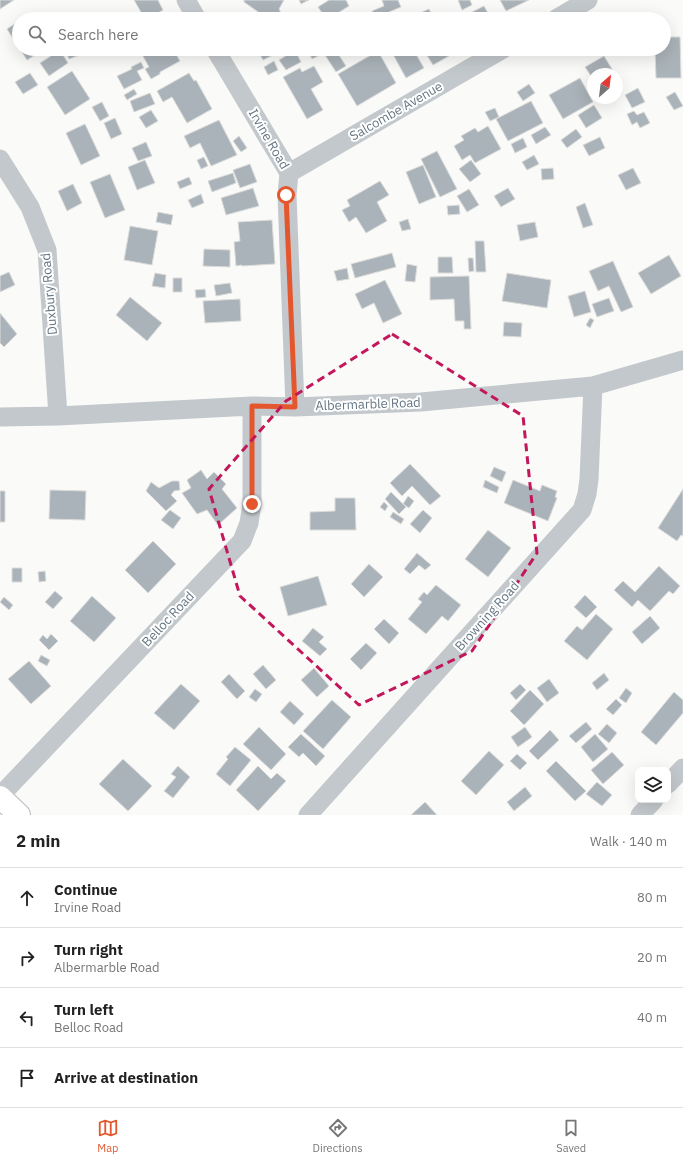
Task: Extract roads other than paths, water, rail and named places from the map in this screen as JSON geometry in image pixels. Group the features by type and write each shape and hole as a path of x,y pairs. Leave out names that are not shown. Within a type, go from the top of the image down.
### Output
{"main road":[{"path":"0,796 19,815"}],"street":[{"path":"186,0 193,12"},
{"path":"568,12 588,0"},
{"name":"Irvine Road","path":"219,56 289,172 286,195 295,407"},
{"name":"Salcombe Avenue","path":"289,172 492,56"},
{"name":"Duxbury Road","path":"0,159 30,207 47,250 58,416"},
{"name":"Albermarble Road","path":"0,417 58,416 252,406 295,407 421,402 593,386 683,360"},
{"name":"Browning Road","path":"308,815 582,510 588,494 593,386"},
{"name":"Belloc Road","path":"0,796 242,541 250,523 252,504 252,406"},
{"path":"671,781 683,768"},
{"path":"640,815 651,803"}]}
